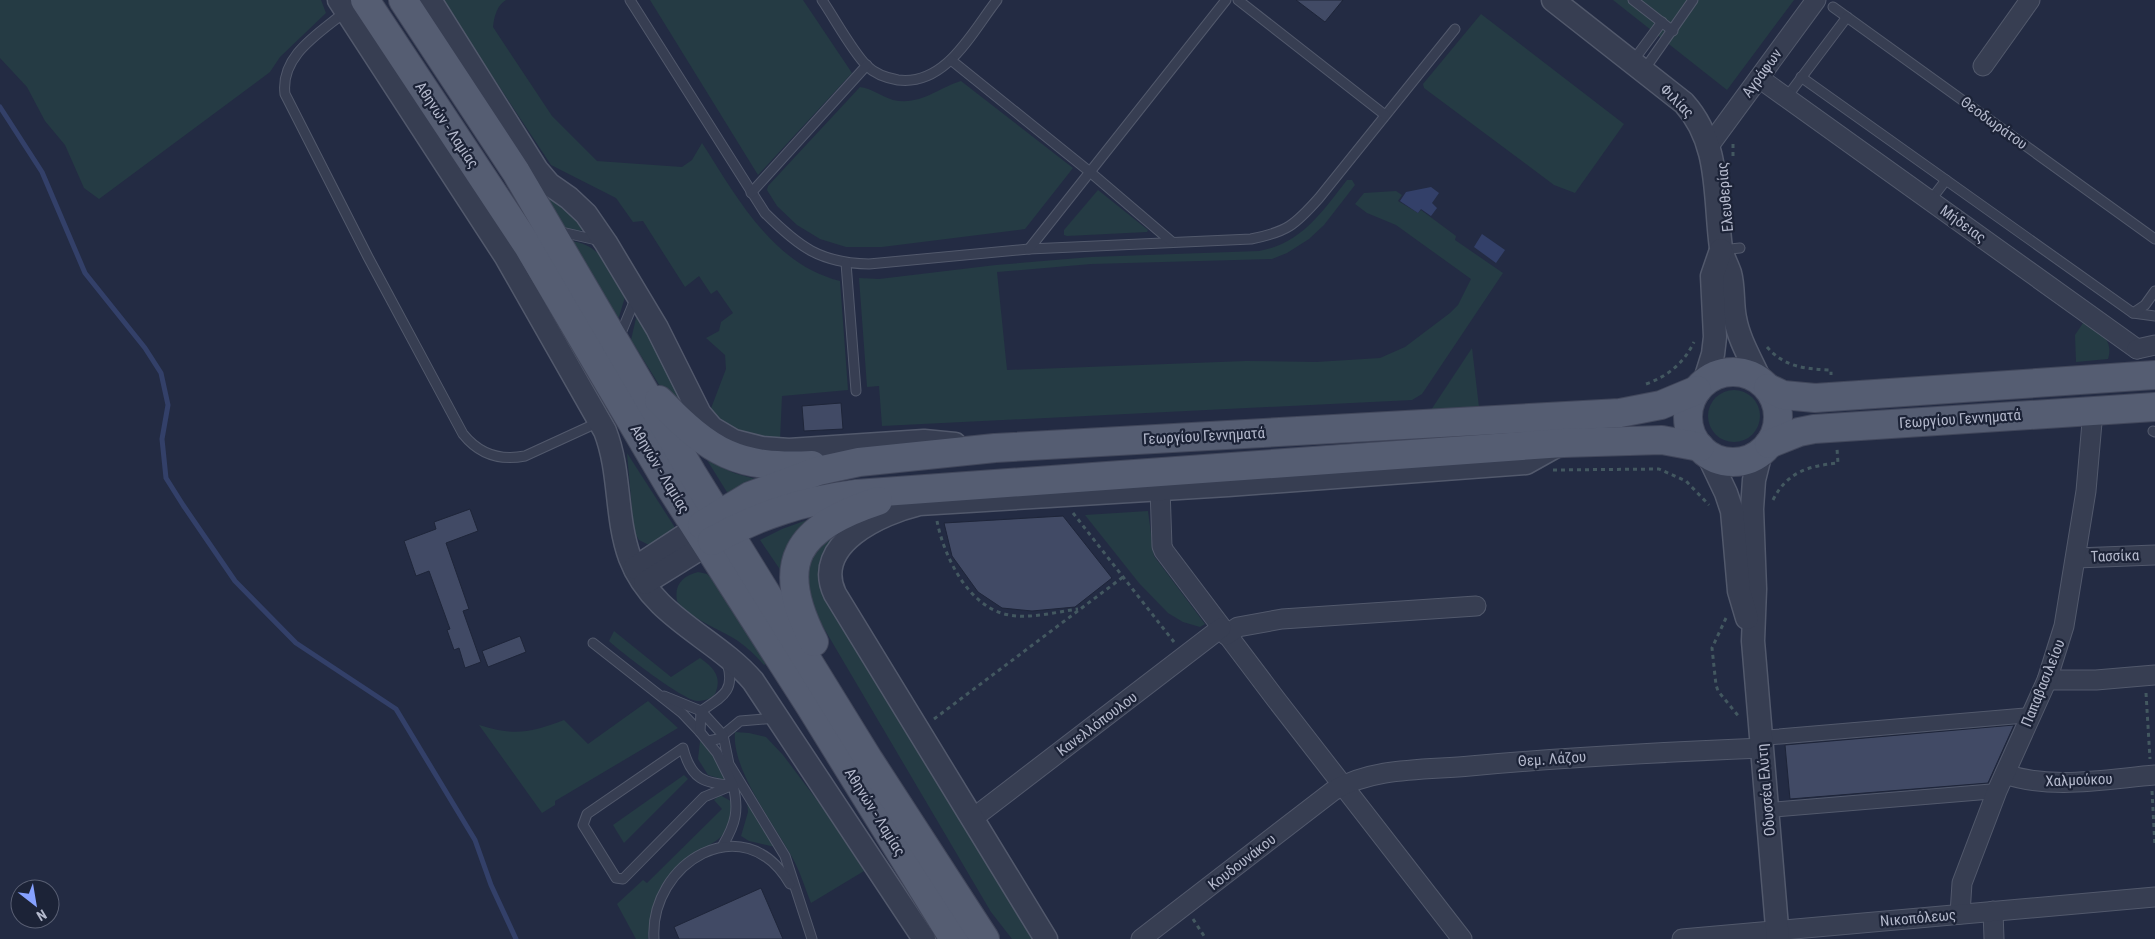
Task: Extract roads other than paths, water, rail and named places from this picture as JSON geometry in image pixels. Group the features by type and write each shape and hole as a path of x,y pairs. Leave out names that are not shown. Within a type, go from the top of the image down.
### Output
{"main road":[{"name":"Αθηνών - Λαμίας","path":"403,0 552,230 634,375 712,530 810,706 954,939"},
{"name":"Αθηνών - Λαμίας","path":"350,4 517,227 712,530 985,939"},
{"name":"Γεωργίου Γεννηματά","path":"712,530 750,496 818,471 859,462 995,448 1620,413 1661,405 1700,386 1717,375 1732,372 1748,374 1783,395 1815,398 2155,375"},
{"path":"634,375 694,433 716,449 742,461 767,466 859,462"},
{"path":"1764,385 1778,412 1776,429 1765,448"},
{"path":"1700,386 1690,404 1688,419 1692,434 1703,450"},
{"name":"Γεωργίου Γεννηματά","path":"712,530 766,516 817,499 927,496 1563,443 1662,440 1703,450 1720,460 1734,462 1748,459 1765,448 1798,432 1814,429 2092,411 2154,423"},
{"path":"896,804 891,780 884,761 802,618 796,604 794,580 799,551 819,529 873,502 927,496"},
{"path":"924,846 1002,939"}],"street":[{"path":"430,0 538,170 549,184 569,198 586,214 606,242 662,337 700,414 712,428 734,441 762,448 789,450 924,442 995,448"},
{"name":"Φιλίας","path":"1553,0 1689,108 1705,136 1716,175 1731,249 1730,274 1737,328 1764,385"},
{"path":"1983,66 2030,0"},
{"name":"Αγράφων","path":"1709,146 1759,78 1824,3"},
{"path":"350,4 510,264 600,422 613,458 622,531 640,575 668,612 722,652 749,676 924,939"},
{"name":"Μήδειας","path":"1759,78 1930,201 2146,347 2112,377"},
{"name":"Φιλίας","path":"1700,386 1713,354 1715,337 1712,276 1731,249"},
{"name":"Παπαβασιλείου","path":"1960,914 1962,883 2001,783 2047,680 2064,626 2088,476 2092,411"},
{"path":"1046,939 837,599 830,576 835,555 856,534 897,511 919,504 927,496 1059,495 1526,463 1563,443"},
{"name":"Οδυσσέα Ελύτη","path":"1733,512 1754,480 1765,448"},
{"name":"Οδυσσέα Ελύτη","path":"1703,450 1726,493 1755,589 1753,641 1757,745 1768,810 1778,935"},
{"path":"1160,488 1163,548 1224,632 1462,939"},
{"path":"640,575 712,530"},
{"name":"Τασσίκα","path":"2076,558 2155,555"},
{"name":"Κανελλόπουλου","path":"972,819 1185,656 1224,632 1238,627 1282,619 1476,606"},
{"path":"2047,680 2096,680 2155,674"},
{"path":"1757,745 2031,716"},
{"name":"Θεμ. Λάζου","path":"1343,785 1390,772 1544,759 1757,745"},
{"name":"Χαλμούκου","path":"2001,783 2020,779 2041,781 2095,780 2155,775"},
{"path":"1768,810 2001,783"},
{"name":"Κουδουνάκου","path":"1141,939 1343,785"},
{"name":"Νικοπόλεως","path":"1682,939 1778,935 1960,914 2155,897"},
{"path":"1993,911 1994,939"}],"lane":[{"path":"630,0 764,213 792,240 814,254 846,264 869,264 1029,249 1251,239 1278,234 1298,221 1319,198 1454,29"},
{"path":"822,0 866,65 883,76 910,80 928,76 951,60 997,0"},
{"path":"1029,249 1226,0"},
{"path":"1238,0 1385,115"},
{"path":"1633,0 1673,31"},
{"path":"1638,66 1673,31 1693,0"},
{"name":"Θεοδωράτου","path":"1824,3 1847,17 2154,238"},
{"path":"350,4 301,48 290,64 285,78 285,94 368,257 463,434 485,453 514,458 525,456 600,422"},
{"path":"1786,98 1847,17"},
{"path":"1638,66 1662,22"},
{"path":"951,60 1090,172 1172,242"},
{"path":"751,193 866,65"},
{"path":"1802,77 2132,313 2155,316"},
{"path":"1930,201 1946,180"},
{"path":"552,230 606,242"},
{"path":"846,264 856,391"},
{"path":"2132,313 2145,305 2155,291"},
{"path":"617,345 637,295"},
{"path":"593,643 682,713 717,753 734,786 738,805 732,830 723,845"},
{"path":"701,711 722,698 729,687 729,670 722,652"},
{"path":"655,692 701,711 723,735 729,764 784,856 812,939"},
{"path":"700,732 701,711"},
{"path":"708,741 718,739 740,722 777,718"},
{"path":"684,748 686,757 701,780 710,784 734,786 704,796 624,879 616,878 584,825 587,814 684,748"},
{"path":"654,939 652,923 671,879 687,864 723,845 741,846 760,853 783,872 799,900"}],"water":[{"path":"1431,187 1439,193 1432,203 1437,208 1431,216 1421,209 1418,213 1400,201 1406,192"},
{"path":"1482,234 1505,250 1496,263 1474,247"}],"waterway":[{"path":"0,107 42,172 85,273 145,348 161,373 168,405 162,439 166,478 235,581 296,643 396,709 475,840 491,885 516,939"}]}
